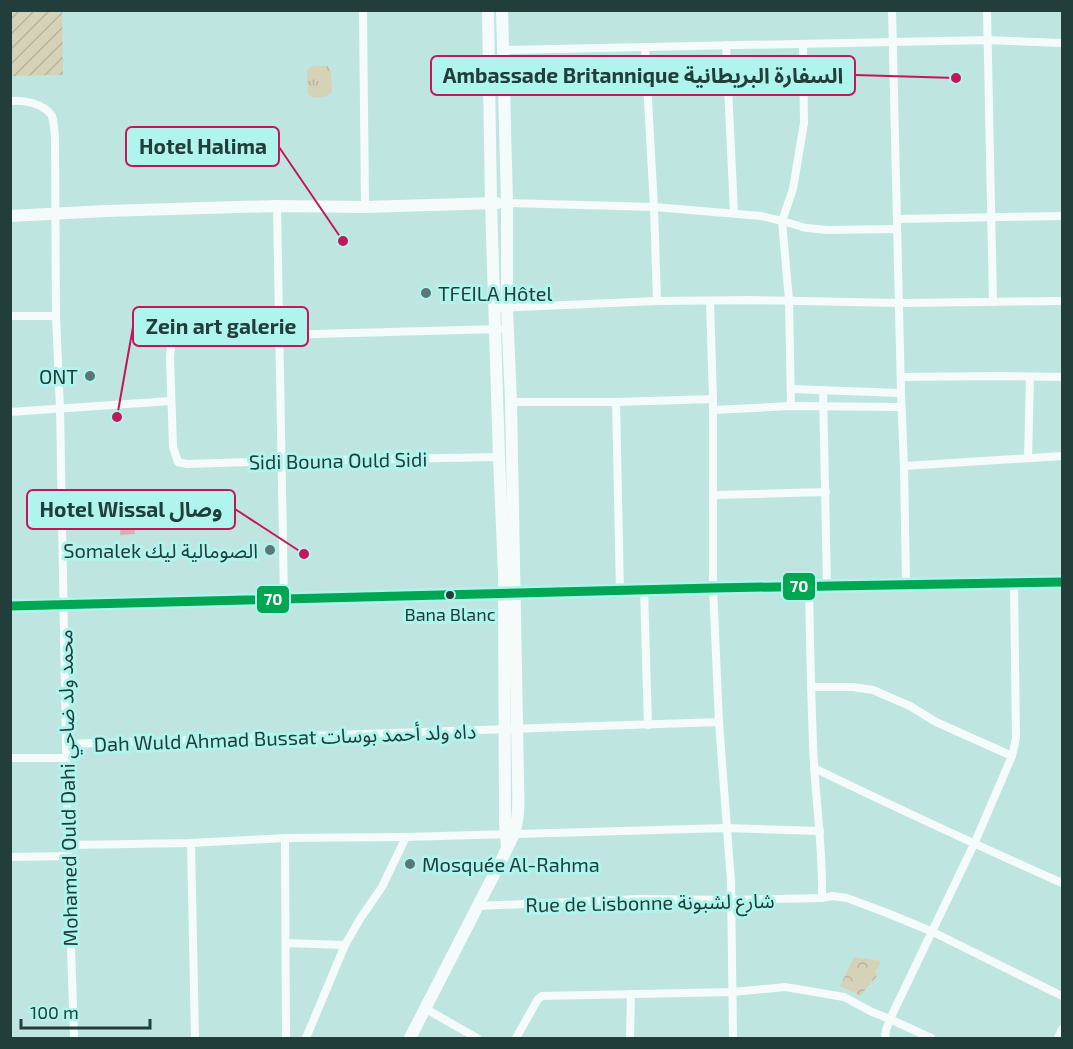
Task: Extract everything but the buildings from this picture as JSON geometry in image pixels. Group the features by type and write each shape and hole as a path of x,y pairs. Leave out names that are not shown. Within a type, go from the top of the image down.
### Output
{"street":[{"path":"363,10 365,207"},
{"path":"410,1038 504,855 517,822 518,803 511,730 511,402 508,329 501,308 491,203 488,10"},
{"path":"502,10 507,203 501,308 495,329 499,457 510,594"},
{"path":"892,10 906,584"},
{"path":"987,10 993,302"},
{"path":"502,50 988,40 1062,43"},
{"path":"791,406 789,300 782,221 793,189 804,123 803,44"},
{"path":"726,45 734,213"},
{"path":"645,47 657,302"},
{"name":"Mohamed Ould Dahi محمد ولد ضاحي","path":"10,101 16,100 39,105 52,116 56,136 56,316 74,1038"},
{"path":"10,216 277,206 365,207 507,203 654,207 734,213 782,221 806,228 828,230 897,229"},
{"path":"277,206 284,599"},
{"path":"897,219 1062,216"},
{"path":"501,308 789,300 900,303 1062,301"},
{"path":"710,301 713,399 713,588 730,882 733,1038"},
{"path":"10,316 56,316"},
{"path":"10,412 171,400 171,347 173,342 182,339 508,329"},
{"path":"901,377 1062,377"},
{"path":"1028,458 1030,377"},
{"path":"790,389 901,393"},
{"path":"823,390 827,585"},
{"path":"511,402 713,399"},
{"name":"Sidi Bouna Ould Sidi","path":"171,400 173,447 178,462 187,464 499,457"},
{"path":"616,402 620,590"},
{"path":"712,410 791,406 901,408"},
{"path":"904,466 1062,456"},
{"path":"713,495 826,492"},
{"path":"885,1038 890,1019 975,842 1012,756 1016,738 1014,582"},
{"path":"10,606 827,585 1062,582"},
{"path":"809,586 814,768 820,831 822,898"},
{"path":"644,590 648,725"},
{"path":"812,687 853,687 873,690 910,706 936,722 1012,756"},
{"name":"Dah Wuld Ahmad Bussat داه ولد أحمد بوسات","path":"66,744 719,722"},
{"name":"Dah Wuld Ahmad Bussat داه ولد أحمد بوسات","path":"10,758 66,758"},
{"path":"814,768 903,811 975,842 1008,860 1062,883"},
{"path":"68,845 191,843 285,838 509,838 727,828 820,831"},
{"path":"306,1038 345,945 382,887 406,837"},
{"path":"285,838 286,1038"},
{"path":"191,843 195,1038"},
{"path":"10,857 68,856"},
{"name":"Rue de Lisbonne شارع لشبونة","path":"478,906 638,899 730,900 833,896 847,898 933,932 1062,996"},
{"path":"286,943 345,945"},
{"path":"516,1038 538,999 542,996 732,992 785,987 844,997 931,1038"},
{"path":"630,1038 631,994"},
{"path":"426,1009 477,1038"},
{"path":"1058,1038 1062,1029"}],"green space":[{"path":"10,11 62,11 63,75 11,76"},
{"path":"312,66 327,66 331,71 332,92 327,96 313,98 308,94 307,70"},
{"path":"854,957 880,961 879,968 875,970 877,976 860,996 840,986"}],"shaded area":[{"path":"132,509 135,534 120,535 122,511"}],"transit line":[{"name":"70","path":"10,606 713,588 1062,582"}],"place":[{"name":"Ambassade Britannique السفارة البريطانية","path":"956,78"},
{"name":"Hotel Halima","path":"343,241"},
{"name":"TFEILA Hôtel","path":"426,293"},
{"name":"ONT","path":"90,376"},
{"name":"Zein art galerie","path":"117,417"},
{"name":"Somalek الصومالية ليك","path":"270,550"},
{"name":"Hotel Wissal وصال","path":"304,554"},
{"name":"Bana Blanc","path":"450,595"},
{"name":"Mosquée Al-Rahma","path":"410,864"}]}
